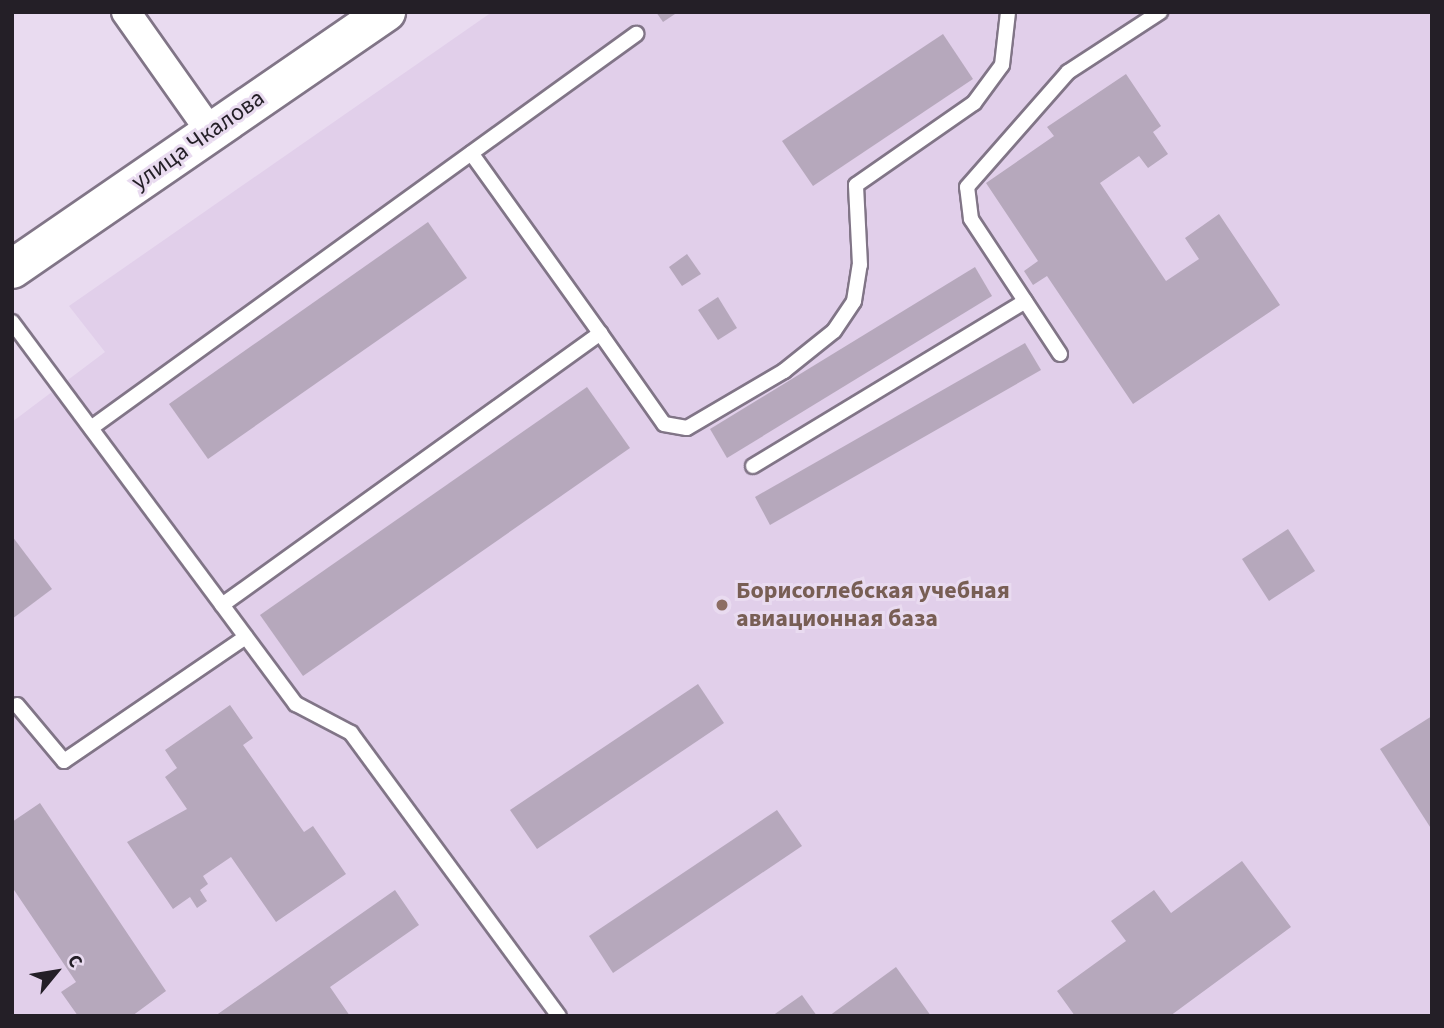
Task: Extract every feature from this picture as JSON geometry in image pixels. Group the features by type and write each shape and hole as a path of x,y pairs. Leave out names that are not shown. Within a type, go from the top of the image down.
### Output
{"street":[{"path":"126,12 210,131"},
{"name":"улица Чкалова","path":"12,269 386,12"}],"lane":[{"path":"471,153 664,425 687,428 784,371 834,331 854,301 860,265 856,185 974,103 1002,65 1008,12"},
{"path":"1060,354 971,219 967,187 1068,72 1160,12"},
{"path":"91,428 636,34"},
{"path":"753,466 1025,302"},
{"path":"12,322 296,704 351,733 559,1016"},
{"path":"222,605 600,333"},
{"path":"17,705 64,761 246,637"}],"shaded area":[{"name":"Борисоглебская учебная авиационная база","path":"492,12 1432,12 1432,1016 12,1016 12,422 105,352 69,306"}],"building":[{"path":"656,12 678,12 663,22"},
{"path":"943,34 973,79 813,186 782,141"},
{"path":"1126,74 1161,126 1153,132 1168,154 1148,168 1139,156 1100,183 1166,281 1199,259 1185,238 1219,214 1280,305 1133,404 1047,276 1033,285 1024,271 1038,261 986,183 1054,136 1047,127"},
{"path":"428,222 467,278 208,459 169,404"},
{"path":"687,254 701,274 682,286 669,267"},
{"path":"975,267 992,296 727,458 710,429"},
{"path":"718,297 737,328 718,340 698,310"},
{"path":"1025,343 1041,370 770,525 755,497"},
{"path":"587,387 630,448 303,676 260,615"},
{"path":"1288,529 1315,571 1269,601 1242,559"},
{"path":"12,536 52,589 12,619"},
{"path":"698,684 724,723 537,849 510,810"},
{"path":"230,705 253,738 243,745 304,832 313,826 346,874 276,922 231,857 203,876 208,884 200,890 207,901 197,908 190,897 173,909 127,842 187,809 165,777 177,768 165,750"},
{"path":"1432,716 1432,830 1380,749"},
{"path":"40,803 166,991 132,1016 78,1016 61,992 76,982 12,887 12,822"},
{"path":"777,810 802,846 613,973 589,936"},
{"path":"1242,861 1291,927 1170,1016 1075,1016 1057,991 1126,941 1111,921 1154,890 1171,913"},
{"path":"395,890 419,925 330,987 350,1016 215,1016"},
{"path":"896,967 931,1016 829,1016"},
{"path":"802,995 817,1016 772,1016"}],"place":[{"name":"Борисоглебская учебная авиационная база","path":"722,605"}]}
